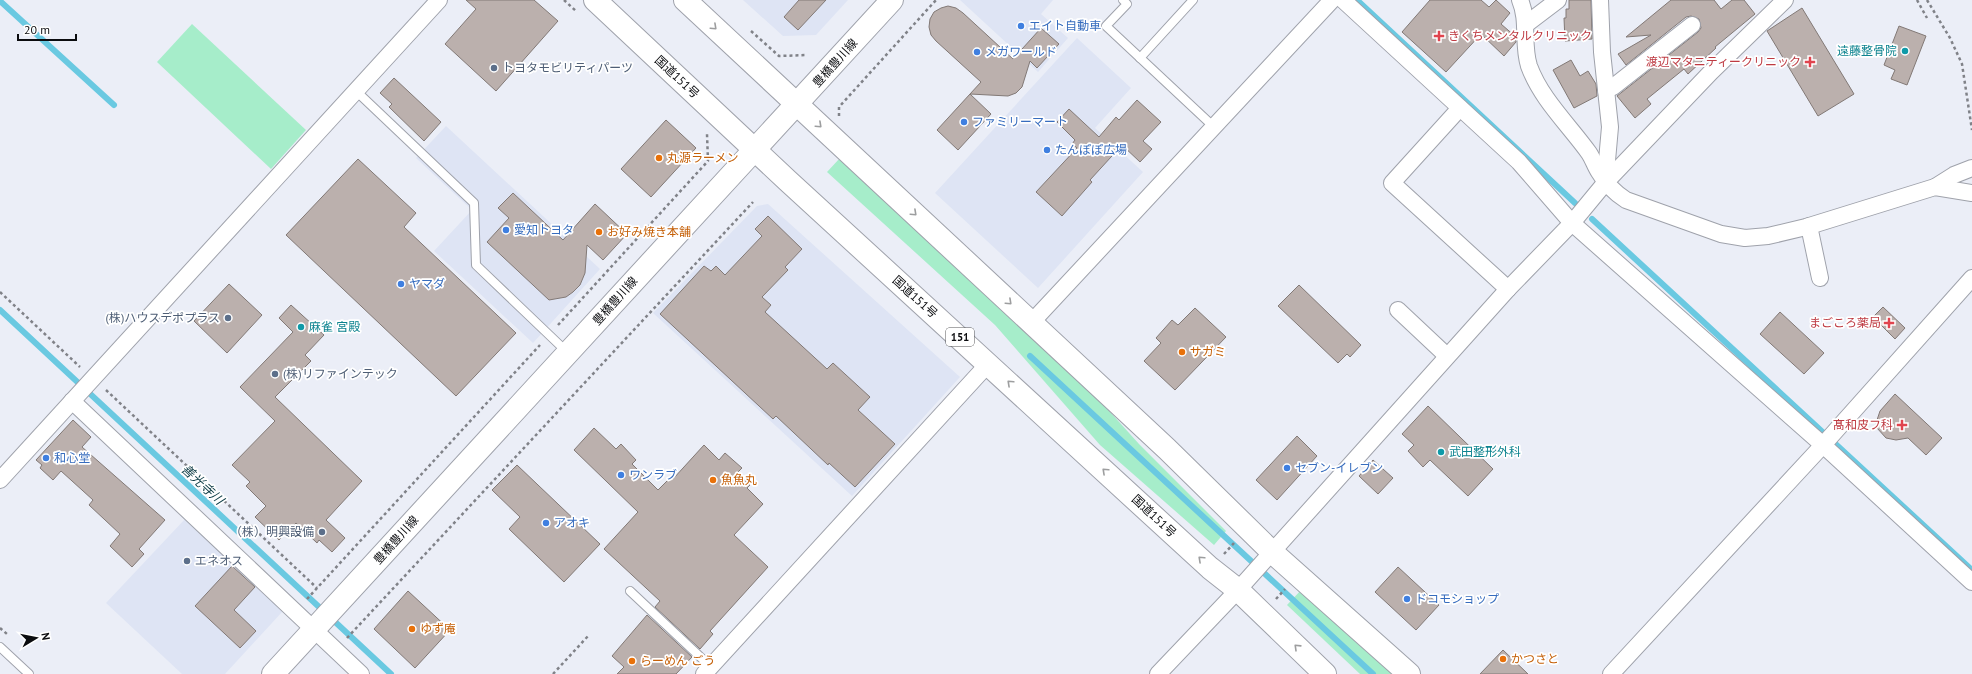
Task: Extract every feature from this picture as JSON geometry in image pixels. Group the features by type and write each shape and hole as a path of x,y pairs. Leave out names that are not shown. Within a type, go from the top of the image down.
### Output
{"main road":[{"name":"国道151号","path":"595,0 755,150 1210,568 1238,590 1325,674"},
{"path":"685,0 1167,449 1272,552 1409,674"},
{"name":"豊橋豊川線","path":"318,626 892,0"},
{"path":"273,674 318,626"}],"street":[{"path":"0,480 438,0"},
{"path":"1032,323 1332,0"},
{"path":"1343,0 1519,162 1572,223 1823,445 1972,582"},
{"path":"1520,0 1524,10 1526,52 1529,66 1540,89 1591,155 1606,182 1616,194 1626,200 1720,234 1745,238 1768,236 1809,226 1935,187 1954,175 1972,168"},
{"path":"1525,24 1558,0"},
{"path":"1600,0 1610,127 1606,182"},
{"path":"1158,674 1238,590 1447,356 1508,289 1572,223 1606,182 1711,72 1785,0"},
{"path":"1606,90 1613,87 1692,24"},
{"path":"1460,108 1392,183 1508,289"},
{"path":"1935,187 1972,193"},
{"path":"1809,226 1820,278"},
{"path":"1611,674 1823,445 1972,278"},
{"path":"1398,310 1447,356"},
{"path":"711,672 989,364"},
{"path":"83,388 318,626 361,674"}],"lane":[{"path":"1123,0 1127,4 1106,26 1214,127"},
{"path":"1140,58 1193,0"},
{"path":"355,90 474,203 476,265 568,353"},
{"path":"630,591 711,672"},
{"path":"0,647 29,674"}],"path":[{"path":"838,107 936,0"},
{"path":"1917,0 1927,18"},
{"path":"1927,0 1950,38 1962,64 1972,130"},
{"path":"745,26 779,56 807,55"},
{"path":"313,591 708,161"},
{"path":"342,642 753,202"},
{"path":"0,292 83,388 317,588"},
{"path":"1210,568 1247,528"},
{"path":"1262,613 1298,576"},
{"path":"552,674 589,635"}],"shaded area":[{"path":"743,0 848,0 816,35 783,36"},
{"name":"エイト自動車","path":"960,0 1053,0 1041,14 1068,38 1038,72"},
{"name":"たんぽぽ広場","path":"1077,38 1131,88 1095,128 1143,172 1038,288 935,193"},
{"name":"愛知トヨタ","path":"446,126 600,269 533,343 434,251 472,210 416,158"},
{"path":"768,204 960,377 852,496 653,313 757,206"},
{"name":"エネオス","path":"185,519 283,611 225,674 182,674 106,603"}],"green space":[{"path":"192,24 306,130 271,169 157,62"},
{"path":"840,158 1065,362 1139,444 1226,531 1214,545 1100,445 995,325 827,172"},
{"path":"1303,588 1398,674 1360,674 1287,605"}],"building":[{"name":"トヨタモビリティパーツ","path":"466,0 534,0 558,21 496,91 445,44 476,9"},
{"path":"799,0 826,0 798,30 784,17"},
{"name":"きくちメンタルクリニック","path":"1430,0 1481,0 1489,7 1496,0 1510,13 1501,24 1516,37 1516,42 1504,56 1481,34 1446,72 1402,32"},
{"path":"1569,0 1591,0 1592,39 1565,41 1564,18 1566,18 1566,9 1569,9"},
{"path":"1671,0 1714,0 1721,9 1732,0 1744,0 1755,14 1715,47 1716,48 1688,74 1684,69 1647,99 1651,104 1635,118 1617,96 1698,32 1701,28 1699,19 1691,16 1686,17 1626,65 1618,54 1651,35 1626,37"},
{"name":"メガワールド","path":"948,6 956,8 963,13 1013,59 1041,28 1059,44 1037,68 1030,61 1022,87 1016,93 1008,96 970,94 981,82 936,41 931,35 929,27 930,19 934,12"},
{"name":"渡辺マタニティークリニック","path":"1802,8 1854,94 1818,116 1767,31"},
{"name":"遠藤整骨院","path":"1899,26 1926,36 1907,85 1891,79 1895,70 1884,65"},
{"path":"1571,60 1580,76 1588,71 1596,84 1597,96 1574,108 1553,70"},
{"path":"394,78 441,122 424,141 389,107 392,104 380,93"},
{"name":"ファミリーマート","path":"970,94 991,114 958,150 937,130"},
{"path":"1137,100 1161,122 1143,141 1152,149 1140,162 1122,145 1090,180 1092,182 1062,216 1036,192 1077,148 1072,144 1075,140 1057,122 1069,109 1099,137 1116,117 1119,120"},
{"name":"丸源ラーメン","path":"666,120 696,148 651,197 621,169"},
{"name":"ヤマダ","path":"358,159 416,213 404,227 516,333 456,396 286,235"},
{"path":"513,193 563,240 595,204 627,234 603,260 587,245 585,273 580,285 566,297 549,300 487,242 509,218 498,208"},
{"path":"768,216 802,249 785,267 788,270 762,297 771,305 765,312 827,369 833,363 870,397 858,410 895,444 855,487 829,463 828,465 776,416 773,419 660,314 704,266 711,271 716,266 725,275 762,236 755,229"},
{"name":"(株)ハウスデポプラス","path":"229,284 262,315 227,353 194,321"},
{"path":"1299,285 1361,345 1350,357 1347,354 1338,363 1278,306"},
{"path":"291,305 324,335 305,355 311,361 275,397 362,481 326,520 345,538 332,552 319,540 317,543 296,523 279,540 255,517 266,506 246,486 250,482 232,465 275,421 240,387 293,332 279,318"},
{"name":"まごころ薬局","path":"1883,307 1905,328 1895,339 1873,317"},
{"name":"サガミ","path":"1195,308 1226,337 1175,390 1144,361 1161,343 1156,338 1172,320 1178,325"},
{"path":"1780,312 1824,353 1804,374 1760,334"},
{"name":"髙和皮フ科","path":"1895,394 1942,438 1926,455 1908,438 1896,440 1886,438 1877,428 1876,423 1880,411"},
{"name":"武田整形外科","path":"1428,406 1493,469 1468,496 1430,460 1423,467 1408,451 1414,445 1402,434"},
{"path":"73,420 91,437 82,447 165,520 139,549 144,554 132,567 110,546 120,534 89,505 93,500 61,471 53,480 40,468 42,465 36,460"},
{"path":"594,428 616,449 621,444 636,460 632,464 658,490 671,477 673,479 704,445 719,460 725,453 742,468 737,473 750,485 747,488 763,504 734,535 768,567 710,631 713,634 700,649 655,607 660,601 604,549 638,512 574,450"},
{"name":"セブン-イレブン","path":"1297,436 1317,456 1277,500 1256,480"},
{"path":"1373,460 1393,478 1378,494 1359,476"},
{"name":"アオキ","path":"517,465 600,544 564,582 509,529 520,517 492,490"},
{"path":"232,566 255,587 234,610 256,631 240,648 195,606"},
{"name":"ドコモショップ","path":"1398,567 1439,605 1416,630 1375,592"},
{"name":"ゆず庵","path":"408,591 450,630 415,668 374,629"},
{"path":"647,615 692,657 676,674 617,674 624,667 612,656"},
{"name":"かつさと","path":"1503,650 1528,674 1480,674"}],"waterway":[{"path":"1357,0 1575,203"},
{"path":"0,1 114,105"},
{"path":"1592,219 1972,570"},
{"name":"善光寺川","path":"0,310 391,674"},
{"path":"1030,356 1373,674"}],"place":[{"name":"エイト自動車","path":"1021,26"},
{"name":"きくちメンタルクリニック","path":"1439,36"},
{"name":"遠藤整骨院","path":"1905,51"},
{"name":"メガワールド","path":"977,52"},
{"name":"渡辺マタニティークリニック","path":"1810,62"},
{"name":"トヨタモビリティパーツ","path":"494,68"},
{"name":"ファミリーマート","path":"964,122"},
{"name":"たんぽぽ広場","path":"1047,150"},
{"name":"丸源ラーメン","path":"659,158"},
{"name":"愛知トヨタ","path":"506,230"},
{"name":"お好み焼き本舗","path":"599,232"},
{"name":"ヤマダ","path":"401,284"},
{"name":"(株)ハウスデポプラス","path":"228,318"},
{"name":"まごころ薬局","path":"1889,323"},
{"name":"麻雀 宮殿","path":"301,327"},
{"name":"サガミ","path":"1182,352"},
{"name":"(株)リファインテック","path":"275,374"},
{"name":"髙和皮フ科","path":"1902,425"},
{"name":"武田整形外科","path":"1441,452"},
{"name":"和心堂","path":"46,458"},
{"name":"セブン-イレブン","path":"1287,468"},
{"name":"ワンラブ","path":"621,475"},
{"name":"魚魚丸","path":"713,480"},
{"name":"アオキ","path":"546,523"},
{"name":"（株）明興設備","path":"322,532"},
{"name":"エネオス","path":"187,561"},
{"name":"ドコモショップ","path":"1407,599"},
{"name":"ゆず庵","path":"412,629"},
{"name":"かつさと","path":"1503,659"},
{"name":"らーめん ごう","path":"632,661"}]}
